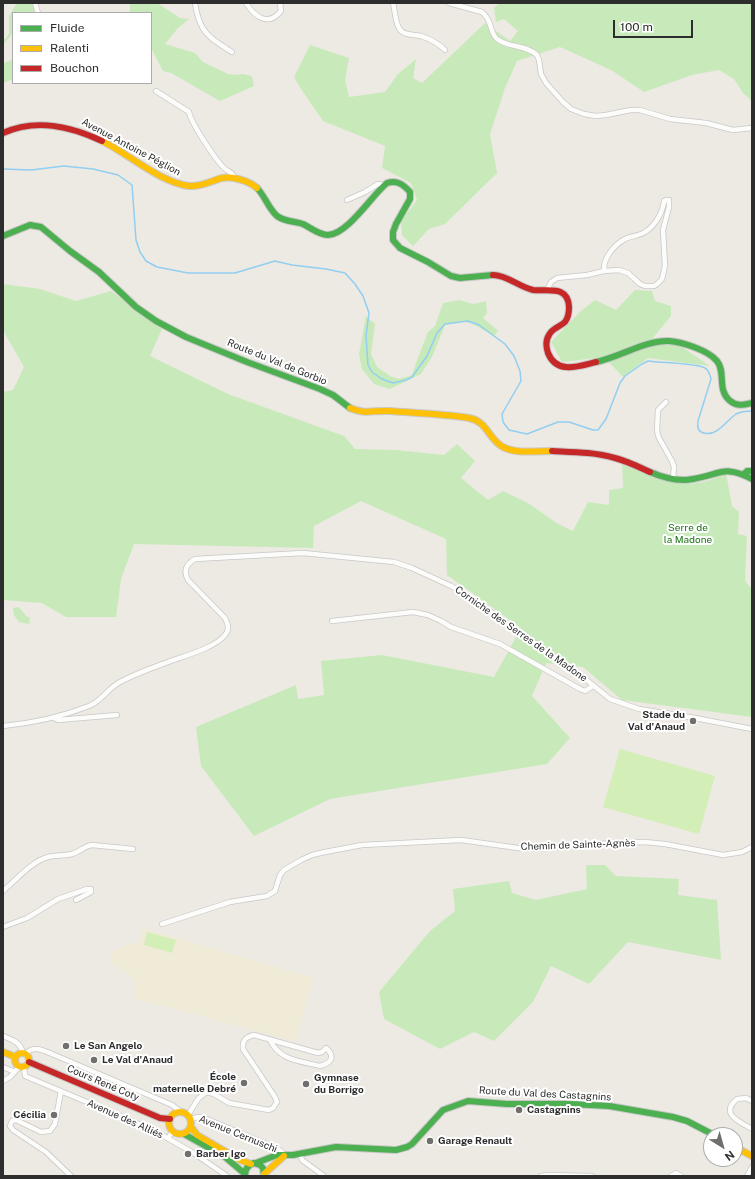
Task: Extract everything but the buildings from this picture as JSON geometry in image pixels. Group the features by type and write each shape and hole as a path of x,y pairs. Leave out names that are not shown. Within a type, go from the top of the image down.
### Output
{"street":[{"path":"195,3 196,15 206,33 213,40 232,52"},
{"path":"246,3 263,19 270,20 276,17 280,11 280,3"},
{"path":"393,3 397,24 401,31 405,34 425,38 446,50"},
{"path":"449,3 482,12 490,22 494,35 498,39 504,43 527,48 537,55 540,60 542,74 546,83 571,109 584,114 596,116 636,110 670,119 706,123 734,130 752,128"},
{"path":"156,91 189,112 192,122 206,143 224,168 232,174 234,178"},
{"name":"Avenue Antoine Péglion","path":"3,133 17,127 42,124 74,128 90,135 173,182 190,186 200,186 226,178 234,178 253,184 276,215 283,220 300,223 323,234 329,235 336,233 356,216 384,185"},
{"path":"348,200 378,184 384,185 391,182 403,184 408,189 411,196 409,203 397,221 393,234 393,239 400,248 450,276 459,278 494,275 502,276 531,290 554,290 561,292 569,304 569,313 567,320 548,334 546,347 548,355 558,365 564,368 592,363 625,353 653,342 682,342 713,357 717,362 720,372 723,393 730,401 739,405 752,403"},
{"path":"547,290 551,282 557,278 587,275 604,271 619,270 628,273 640,284 645,286 654,286 660,282 665,266 663,230 669,207 668,200 664,201 664,207 647,231 625,239 612,249 604,265 604,271"},
{"name":"Route du Val de Gorbio","path":"3,236 26,226 36,225 41,227 66,248 99,272 136,307 156,321 186,337 247,362 320,389 333,395 351,409 366,413 387,411 471,418 482,424 499,445 512,450 569,452 607,456 618,458 659,476 673,479 693,480 726,470 738,471 752,479"},
{"path":"666,402 658,410 657,431 659,438 672,461 674,467 673,479"},
{"path":"744,474 747,471 752,471"},
{"name":"Corniche des Serres de la Madone","path":"3,726 54,718 90,706 102,698 118,683 200,650 217,641 226,634 228,624 225,618 190,584 186,577 185,572 190,562 195,560 267,554 303,553 394,562 412,568 465,594 578,673 610,700 639,709 752,728"},
{"path":"332,621 413,612 428,615 452,627 500,644 580,689 585,691 593,686"},
{"path":"54,718 58,720 117,715"},
{"name":"Chemin de Sainte-Agnès","path":"162,924 230,902 267,896 275,891 280,875 284,870 300,860 312,855 362,845 461,840 535,849 645,842 665,844 723,855 742,852 752,847"},
{"path":"3,891 31,866 48,857 72,854 86,846 92,845 133,849"},
{"path":"3,927 26,918 65,896 89,888 91,890 88,894 76,900"},
{"path":"264,1175 263,1168 240,1160 197,1135 191,1127 190,1117 198,1099 206,1092 214,1094 229,1103 269,1110 273,1108 277,1102 275,1097 243,1049 242,1044 245,1038 254,1035 318,1053 322,1052 326,1048 331,1052 332,1057 325,1065 320,1066 286,1058 270,1040"},
{"path":"3,1036 17,1042 29,1058 24,1065 3,1081"},
{"path":"16,1057 19,1054 35,1049 52,1054 172,1105 180,1112 190,1117"},
{"path":"3,1052 16,1057"},
{"path":"16,1057 15,1062 24,1065"},
{"name":"Avenue des Alliés","path":"24,1065 26,1076 152,1130 192,1152 227,1176"},
{"name":"Cours René Coty","path":"24,1065 160,1118 170,1119"},
{"path":"3,1066 15,1072"},
{"path":"61,1091 55,1124 50,1131 41,1132 16,1120 12,1121 10,1126 13,1130 46,1152 71,1176"},
{"path":"752,1101 746,1098 737,1099 731,1105 731,1113 735,1119 752,1129"},
{"name":"Route du Val des Castagnins","path":"254,1164 277,1156 296,1155 336,1147 396,1150 407,1147 412,1144 443,1110 468,1101 477,1100 507,1104 570,1104 615,1107 673,1117 687,1121 703,1129"},
{"path":"180,1112 175,1113 170,1119 169,1126 173,1131 184,1134 225,1157 245,1175"},
{"name":"Avenue Cernuschi","path":"190,1117 202,1118 276,1148 281,1151 284,1156"},
{"path":"184,1134 191,1127"},
{"path":"168,1138 173,1131"},
{"path":"743,1151 752,1156"},
{"path":"296,1155 324,1176"},
{"path":"264,1175 284,1156"},
{"path":"245,1175 246,1169 254,1164"},
{"path":"747,1176 752,1167"},
{"path":"671,1176 676,1173 681,1176"},
{"path":"541,1176 547,1174 592,1176"}],"shaded area":[{"path":"143,928 313,978 296,1041 136,999 135,982 130,975 116,968 110,962 111,954 117,949 140,941"}],"green space":[{"path":"17,3 33,3 35,12 12,12 12,34 3,45 3,39 6,39 9,33 9,16"},
{"path":"130,3 157,3 180,18 189,19 178,28 165,44 195,53 203,62 228,74 243,74 252,76 254,86 220,101 171,73 163,71 152,50 152,12 130,12"},
{"path":"500,3 752,3 752,101 743,93 734,79 719,70 692,75 644,92 611,70 560,47 517,61 505,88 490,134 497,173 445,224 429,229 413,246 402,235 401,221 417,200 411,183 382,168 385,146 323,121 294,77 310,45 349,58 345,80 349,97 385,92 398,74 416,59 413,78 422,83 485,23 510,41 518,31 504,19 496,22 494,8"},
{"path":"12,60 12,79 3,83 3,64"},
{"name":"Serre de la Madone","path":"3,284 40,289 76,301 111,291 162,329 150,356 228,394 344,436 355,449 396,450 444,455 457,444 475,461 461,478 488,500 503,491 528,503 558,524 573,531 588,502 609,505 609,490 623,488 622,462 661,479 681,484 703,482 726,473 732,506 739,512 738,534 747,536 745,581 752,589 752,717 622,700 583,667 546,663 532,696 570,738 547,764 330,799 254,836 201,766 196,727 296,685 298,699 324,695 321,661 382,655 494,677 521,628 447,575 446,539 361,501 314,526 313,548 134,544 121,579 116,617 66,617 42,603 3,600 3,392 13,390 24,367 3,330"},
{"path":"635,290 652,291 655,301 671,306 671,316 653,338 682,347 710,366 648,358 623,377 604,357 562,362 551,342 581,311 595,300 616,310"},
{"path":"459,300 474,304 486,301 487,313 483,318 498,331 494,336 473,324 462,321 445,325 432,357 421,374 390,389 374,384 362,369 359,354 366,316 375,324 371,354 377,367 390,376 399,379 412,375 428,332 435,326 443,303"},
{"path":"19,607 26,616 30,618 29,624 19,622 14,615 13,608"},
{"path":"620,749 715,776 699,834 603,807"},
{"path":"586,865 605,865 616,876 679,879 678,895 717,900 721,960 628,942 589,984 551,966 533,1002 494,1041 474,1032 440,1049 384,1019 379,992 430,931 455,911 453,889 509,881 512,893 536,900 587,889"},
{"path":"147,932 176,940 172,953 144,945"}],"waterway":[{"path":"3,169 31,170 64,166 93,169 118,175 132,185 136,240 140,252 146,261 157,267 188,273 235,273 275,261 345,273 363,296 369,313 366,336 368,365 372,372 382,379 393,383 412,377 427,356 437,333 445,324 468,321 479,325 505,344 514,356 520,371 521,381 502,414 503,422 509,430 527,434 558,422 569,422 593,430 598,430 606,419 620,383 625,376 648,361 694,365 700,366 707,370 711,379 698,421 698,429 700,432 709,434 713,433 736,414 752,411"}],"traffic: fast":[{"path":"257,188 271,209 280,218 303,224 318,233 328,235 336,233 352,221 387,183 400,183 410,192 410,199 393,232 393,240 400,248 428,262 451,276 460,278 493,275"},
{"path":"3,236 30,225 41,227 99,272 136,307 156,321 186,337 247,362 320,389 333,395 350,408"},
{"path":"596,362 651,343 660,341 681,343 708,353 717,361 720,365 723,391 729,400 737,405 752,403"},
{"path":"650,472 666,478 682,480 728,471 735,472 752,479"},
{"path":"744,474 747,471 752,471"},
{"path":"256,1163 277,1155 293,1155 336,1147 396,1150 407,1147 412,1144 443,1110 468,1101 507,1104 570,1104 609,1106 673,1117 687,1121 703,1129"},
{"path":"184,1134 225,1157 245,1174"},
{"path":"245,1176 247,1168 254,1163 263,1168 264,1176"}],"traffic: slow":[{"path":"102,141 155,173 178,183 194,186 202,185 222,178 236,178 254,185 257,188"},
{"path":"350,408 365,412 389,411 469,418 480,423 498,444 508,449 527,452 552,451"},
{"path":"3,1052 16,1057"},
{"path":"19,1053 25,1053 29,1057 29,1060 29,1063 25,1067 19,1067 15,1063 15,1057 19,1053"},
{"path":"180,1112 188,1115 191,1123 188,1131 180,1134 172,1131 169,1123 172,1115 180,1112"},
{"path":"191,1127 197,1135 240,1160 251,1164"},
{"path":"743,1151 752,1156"},
{"path":"264,1174 284,1156"}],"traffic: jam":[{"path":"3,133 15,128 28,126 53,126 78,131 102,141"},
{"path":"493,275 503,277 533,290 556,291 565,295 568,300 569,307 568,317 565,322 550,333 546,344 548,353 552,360 563,367 576,367 596,362"},
{"path":"552,451 607,456 633,464 650,472"},
{"path":"29,1062 160,1118 170,1119"}],"place":[{"name":"Stade du Val d'Anaud","path":"693,721"},
{"name":"Le San Angelo","path":"66,1046"},
{"name":"Le Val d'Anaud","path":"94,1060"},
{"name":"École maternelle Debré","path":"244,1083"},
{"name":"Gymnase du Borrigo","path":"306,1084"},
{"name":"Castagnins","path":"519,1110"},
{"name":"Cécilia","path":"54,1115"},
{"name":"Garage Renault","path":"430,1141"},
{"name":"Barber Igo","path":"188,1154"}]}
